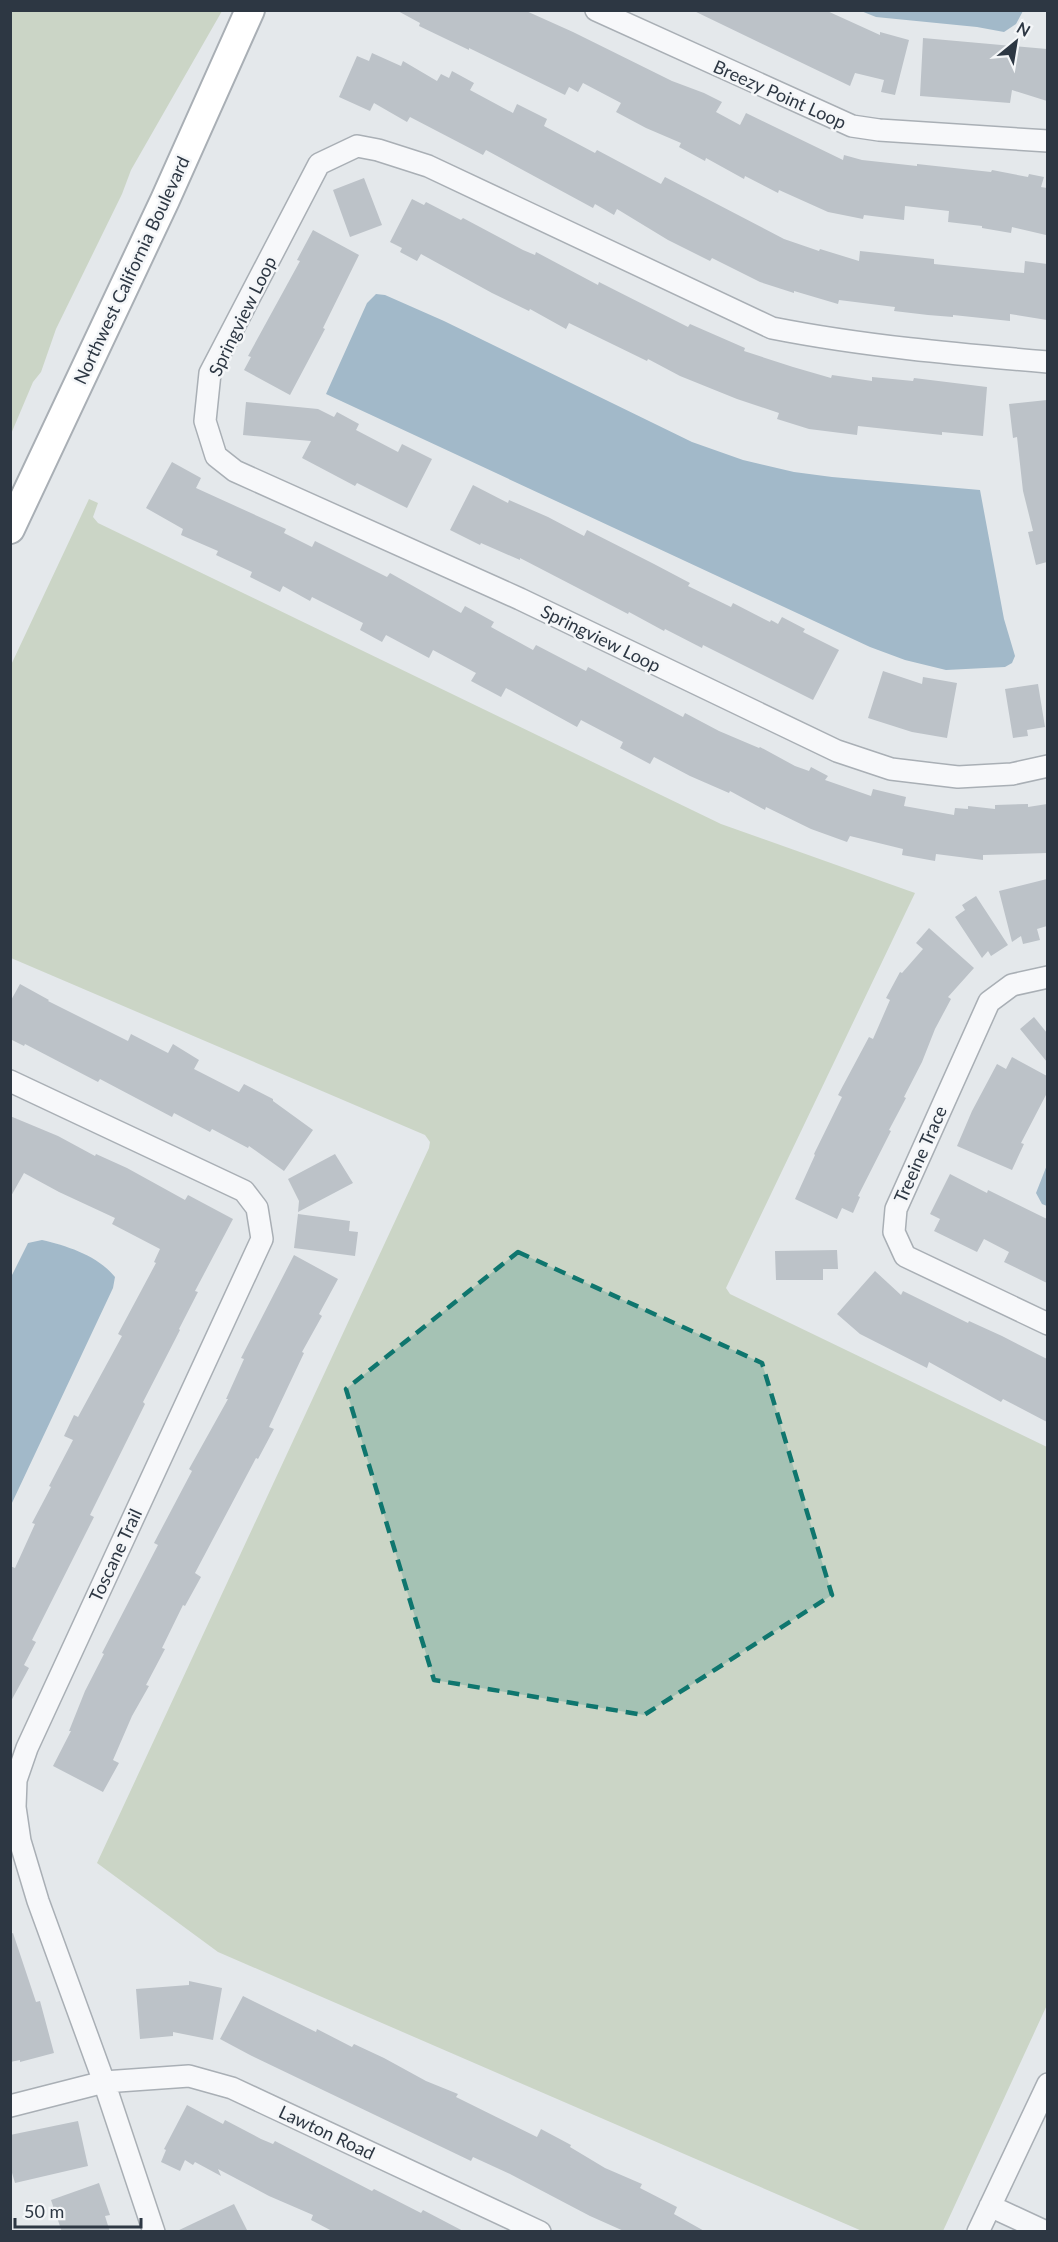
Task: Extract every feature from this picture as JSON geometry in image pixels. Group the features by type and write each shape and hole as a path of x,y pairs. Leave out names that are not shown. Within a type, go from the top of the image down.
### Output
{"street":[{"name":"Northwest California Boulevard","path":"10,529 165,200 250,10"},
{"name":"Breezy Point Loop","path":"596,10 852,126 879,130 1047,141"},
{"name":"Springview Loop","path":"1047,362 924,352 772,328 428,166 378,150 357,146 319,164 210,373 205,421 216,456 235,471 520,599 837,751 891,769 958,777 1012,774 1047,766"},
{"name":"Treeine Trace","path":"1047,977 1012,985 989,1002 896,1209 894,1232 905,1256 1047,1324"},
{"name":"Toscane Trail","path":"10,1081 244,1191 257,1208 262,1239 37,1727 16,1780 15,1807 20,1841 38,1901 104,2082 154,2232"},
{"name":"Lawton Road","path":"104,2082 189,2076 232,2088 540,2232"},
{"path":"10,2106 104,2082"},
{"path":"978,2232 1047,2084"},
{"path":"990,2206 1046,2232"}],"highlighted area":[{"path":"518,1252 762,1363 832,1595 644,1715 434,1680 346,1389"}],"green space":[{"path":"11,10 222,11 131,170 122,194 56,329 41,372 33,382 11,434"},
{"path":"89,499 98,503 93,517 98,523 721,824 915,893 726,1288 730,1294 1047,1447 1047,2005 943,2231 862,2231 218,1952 97,1863 430,1142 425,1135 11,958 11,665"}],"water":[{"path":"861,11 1023,11 1016,24 1004,32 977,27 876,17"},
{"path":"376,294 385,295 444,321 692,442 743,460 794,472 832,477 980,490 1004,619 1015,656 1012,663 1005,667 946,670 905,660 870,647 326,394 367,303"},
{"path":"1047,1165 1047,1206 1042,1204 1036,1193"},
{"path":"42,1240 82,1253 100,1263 115,1277 113,1288 11,1505 11,1277 28,1243"}],"building":[{"path":"396,10 524,10 672,81 722,102 716,112 740,125 746,113 843,160 844,155 862,160 991,172 992,170 1028,177 1029,174 1044,177 1041,187 1047,188 1046,235 1012,227 1011,233 982,228 982,226 948,222 949,211 905,206 904,220 864,215 863,219 828,212 779,190 778,193 745,176 744,179 706,158 705,161 679,147 681,143 616,112 621,103 583,83 578,92 569,87 565,95 419,26 420,23"},
{"path":"692,10 825,10 880,35 880,32 909,40 895,95 881,92 884,80 855,73 850,86"},
{"path":"923,38 1047,49 1047,101 1012,90 1010,103 920,96"},
{"path":"372,53 401,66 403,61 437,81 441,74 449,78 452,71 474,83 470,90 513,113 517,104 547,119 544,126 595,153 597,150 661,184 665,177 784,239 819,251 820,249 859,261 860,251 934,259 934,264 1024,273 1025,261 1047,264 1047,320 1010,314 1010,321 953,315 953,317 894,311 895,307 839,300 838,304 760,282 712,258 710,261 668,240 617,209 614,215 595,204 593,208 486,150 483,155 410,117 407,122 374,103 370,111 339,97 357,56 369,61"},
{"path":"364,178 382,225 350,237 333,190"},
{"path":"412,199 424,205 426,202 461,220 463,218 523,250 535,255 536,252 598,285 599,282 688,327 690,324 745,348 744,351 831,378 832,375 872,381 872,377 913,381 914,378 987,387 983,436 942,432 942,435 858,426 857,435 809,429 777,419 779,413 680,376 569,323 566,329 530,309 529,311 492,293 421,254 417,261 400,252 402,248 390,242"},
{"path":"313,230 359,255 323,328 325,329 290,395 244,370 251,357 248,356 300,261 297,260"},
{"path":"1047,400 1047,562 1036,565 1028,532 1033,531 1023,491 1017,437 1013,438 1009,404"},
{"path":"246,402 318,409 334,417 337,412 359,424 356,430 398,452 402,444 432,459 407,508 357,483 355,486 302,458 311,441 243,435"},
{"path":"172,462 201,478 196,488 286,529 284,533 312,547 315,541 387,577 390,573 461,613 465,606 494,622 491,627 533,650 536,645 586,671 588,667 683,717 685,713 719,731 760,747 795,766 809,771 811,767 828,776 825,780 871,796 873,789 906,797 904,806 954,815 955,808 968,809 968,806 995,809 995,805 1028,804 1028,807 1047,804 1047,853 983,855 983,860 936,854 935,861 902,855 903,849 850,836 847,842 811,829 766,807 765,810 730,791 729,793 690,776 654,757 650,764 620,748 623,742 581,720 577,727 506,688 501,697 471,681 476,673 433,650 429,658 386,635 382,642 360,630 363,623 312,597 310,601 283,586 280,592 250,577 252,572 216,555 218,551 181,535 183,529 146,508"},
{"path":"473,485 508,503 509,500 548,517 584,536 587,530 690,583 688,586 731,607 733,603 778,624 782,617 805,629 803,632 839,650 813,700 703,645 702,648 629,612 628,614 520,558 520,560 481,543 480,545 450,530"},
{"path":"883,671 922,684 923,677 957,683 947,738 912,732 868,718"},
{"path":"1038,684 1045,727 1027,730 1028,736 1013,738 1005,689"},
{"path":"1047,879 1047,926 1037,929 1040,940 1023,944 1021,936 1012,942 999,891"},
{"path":"976,896 1008,945 991,956 988,951 982,958 955,917 965,910 962,905"},
{"path":"929,928 974,968 948,997 951,999 889,1130 891,1131 858,1196 860,1197 853,1213 842,1208 837,1219 795,1199 842,1097 838,1095 869,1037 873,1039 890,1000 886,998 900,972 902,973 923,949 916,943"},
{"path":"20,984 48,1001 128,1041 131,1034 168,1053 173,1044 199,1060 194,1069 239,1092 244,1084 273,1099 313,1130 284,1171 249,1146 248,1148 212,1129 210,1132 174,1113 172,1117 100,1079 98,1082 25,1044 24,1046 10,1039 10,1002"},
{"path":"1034,1017 1047,1033 1047,1062 1020,1029"},
{"path":"1012,1057 1047,1076 1047,1093 1021,1143 1024,1144 1012,1170 957,1146 972,1111 997,1064 1006,1069"},
{"path":"10,1116 58,1136 95,1156 96,1154 127,1168 185,1200 188,1195 233,1219 195,1291 198,1292 90,1515 94,1517 32,1640 36,1642 24,1665 29,1668 10,1703 10,1566 15,1568 35,1524 32,1523 73,1440 64,1436 74,1415 78,1417 122,1336 118,1334 156,1263 154,1262 160,1249 112,1224 115,1218 24,1173 10,1198"},
{"path":"335,1154 353,1183 298,1212 299,1201 288,1179"},
{"path":"950,1174 1047,1219 1047,1283 1004,1262 1009,1252 984,1239 977,1252 934,1231 940,1219 930,1214"},
{"path":"298,1214 350,1221 349,1231 358,1232 355,1256 294,1248"},
{"path":"837,1250 838,1269 823,1269 823,1280 776,1280 775,1251"},
{"path":"294,1255 338,1279 319,1314 322,1316 302,1352 304,1353 269,1427 274,1429 258,1459 256,1458 195,1573 201,1577 185,1606 183,1605 162,1648 165,1649 146,1685 149,1686 132,1716 113,1760 119,1763 103,1792 53,1766 71,1731 69,1731 85,1691 104,1654 102,1653 158,1545 154,1543 192,1471 189,1469 228,1399 226,1399 244,1359 241,1358"},
{"path":"875,1271 901,1295 903,1291 1047,1359 1047,1422 1003,1399 1001,1402 929,1362 927,1368 860,1334 837,1314"},
{"path":"13,1933 36,2002 40,2001 54,2053 20,2062 20,2060 10,2062 10,1934"},
{"path":"189,1981 222,1988 213,2040 173,2032 173,2036 140,2039 136,1989 189,1985"},
{"path":"243,1996 316,2032 317,2029 352,2047 354,2044 384,2058 426,2081 458,2094 456,2097 537,2137 541,2129 571,2145 570,2147 605,2168 642,2184 640,2188 677,2207 674,2214 706,2232 626,2232 510,2174 473,2157 471,2161 250,2055 220,2039"},
{"path":"187,2105 223,2124 225,2120 261,2139 273,2144 275,2141 372,2191 374,2189 421,2213 423,2210 465,2232 334,2232 311,2220 313,2215 269,2196 218,2169 221,2176 195,2162 193,2165 185,2160 180,2171 161,2162 166,2150 164,2149"},
{"path":"78,2121 88,2166 15,2183 10,2166 10,2135"},
{"path":"99,2183 110,2215 105,2216 110,2232 62,2232 51,2200"},
{"path":"234,2204 248,2232 175,2232"}]}
